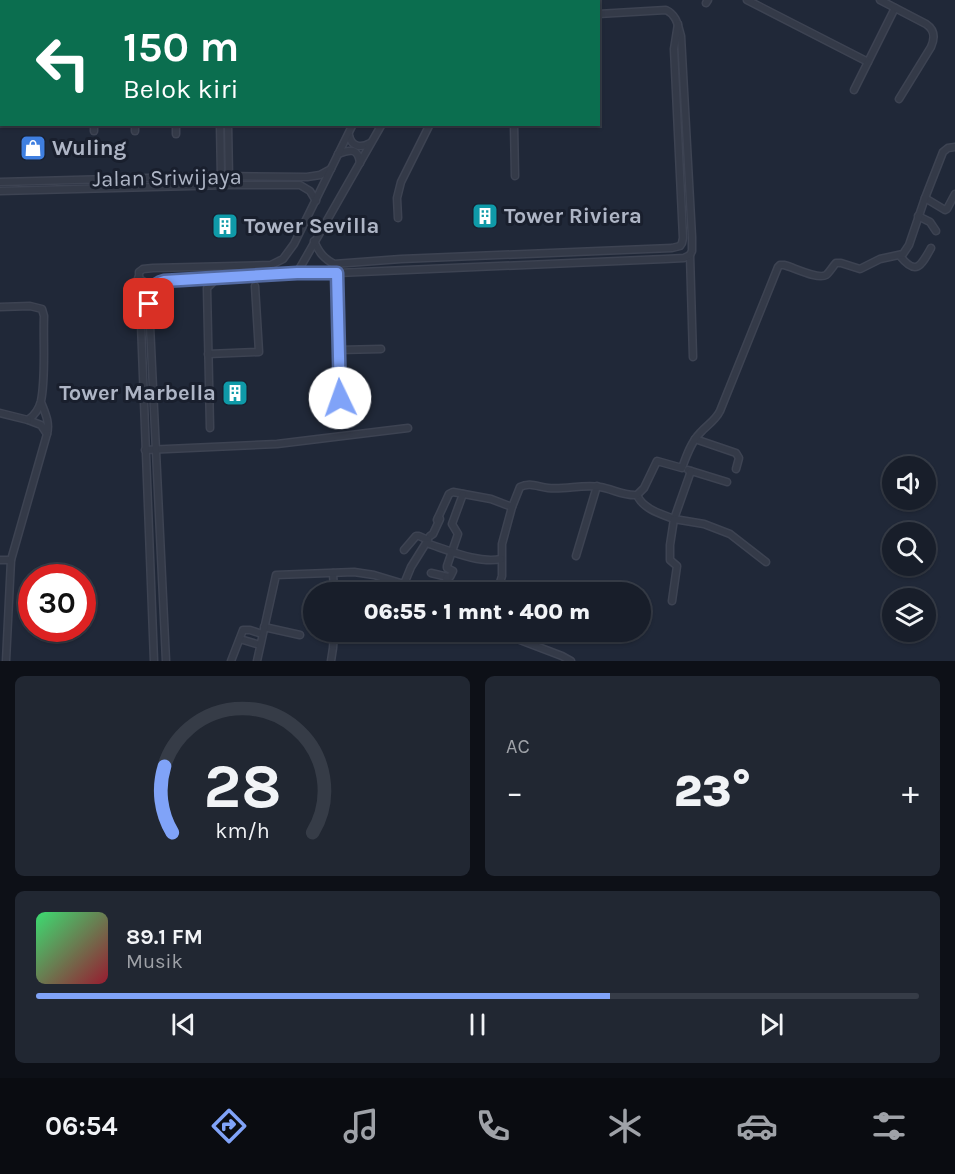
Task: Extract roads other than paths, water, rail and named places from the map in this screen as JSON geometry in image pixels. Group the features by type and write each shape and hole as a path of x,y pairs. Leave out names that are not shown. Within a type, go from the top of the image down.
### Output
{"street":[{"path":"747,0 868,62"},
{"path":"880,0 926,24 934,35 930,47 899,99"},
{"path":"854,90 895,8"},
{"path":"600,14 666,10 673,14 678,24 682,45 692,237 690,255 693,357"},
{"path":"315,241 319,253 334,264 401,258 681,246 683,237 674,49 678,24"},
{"path":"176,126 176,134"},
{"path":"220,126 221,185"},
{"path":"228,126 229,185"},
{"path":"154,661 138,278 140,271 148,268 271,265 283,259 294,244 352,126"},
{"path":"297,273 381,126"},
{"path":"398,218 397,198 401,182 429,126"},
{"path":"514,126 515,176"},
{"path":"348,134 351,142 358,146 371,143"},
{"path":"682,468 695,439 720,411 774,273 780,265 822,276 827,274 836,263 860,269 880,259 904,254 944,152 948,148 955,147"},
{"path":"338,154 347,150 354,151 358,154 360,164"},
{"name":"Jalan Sriwijaya","path":"0,182 221,173 307,177 320,175 332,169"},
{"name":"Jalan Sriwijaya","path":"0,191 300,185 310,190 316,201"},
{"path":"925,198 945,210 955,194"},
{"path":"918,216 930,222 936,231"},
{"path":"900,256 909,265 920,267 931,248"},
{"path":"512,266 513,254"},
{"path":"166,661 149,304 153,287 158,283 171,280 297,273 684,258 690,255"},
{"path":"337,273 340,398"},
{"path":"138,278 153,287"},
{"path":"210,428 207,288 217,278"},
{"path":"208,354 259,352 255,286"},
{"path":"0,307 30,306 42,309 44,316 41,402 35,414 28,420"},
{"path":"338,350 381,349"},
{"path":"6,661 11,560 49,427 41,402"},
{"path":"0,413 41,425 47,434"},
{"path":"145,450 277,444 408,428"},
{"path":"695,439 736,453 739,458 736,469"},
{"path":"500,582 502,544 512,507 519,488 523,485 530,484 553,489 597,486 624,495 637,495 644,488 657,461 728,482"},
{"path":"672,602 677,566 670,561 669,550 675,519 691,471"},
{"path":"576,556 597,486"},
{"path":"405,582 411,567 433,534 440,519 437,519 449,494 454,492 491,499 512,507"},
{"path":"431,573 450,577 453,573 447,567 458,534 452,522 463,494"},
{"path":"637,495 646,507 675,519 704,524 730,534 766,562"},
{"path":"404,550 416,536 420,536 429,538 453,551 477,558 501,559"},
{"path":"0,560 11,560"},
{"path":"257,661 276,575 363,572 397,582"},
{"path":"333,573 333,582"},
{"path":"446,582 447,577"},
{"path":"231,661 245,629 300,635"},
{"path":"240,639 260,645"},
{"path":"331,661 333,642"},
{"path":"525,642 571,661"}],"place":[{"name":"Wuling","path":"33,148"},
{"name":"Tower Riviera","path":"485,216"},
{"name":"Tower Sevilla","path":"225,226"},
{"name":"Tower Marbella","path":"235,393"}]}
